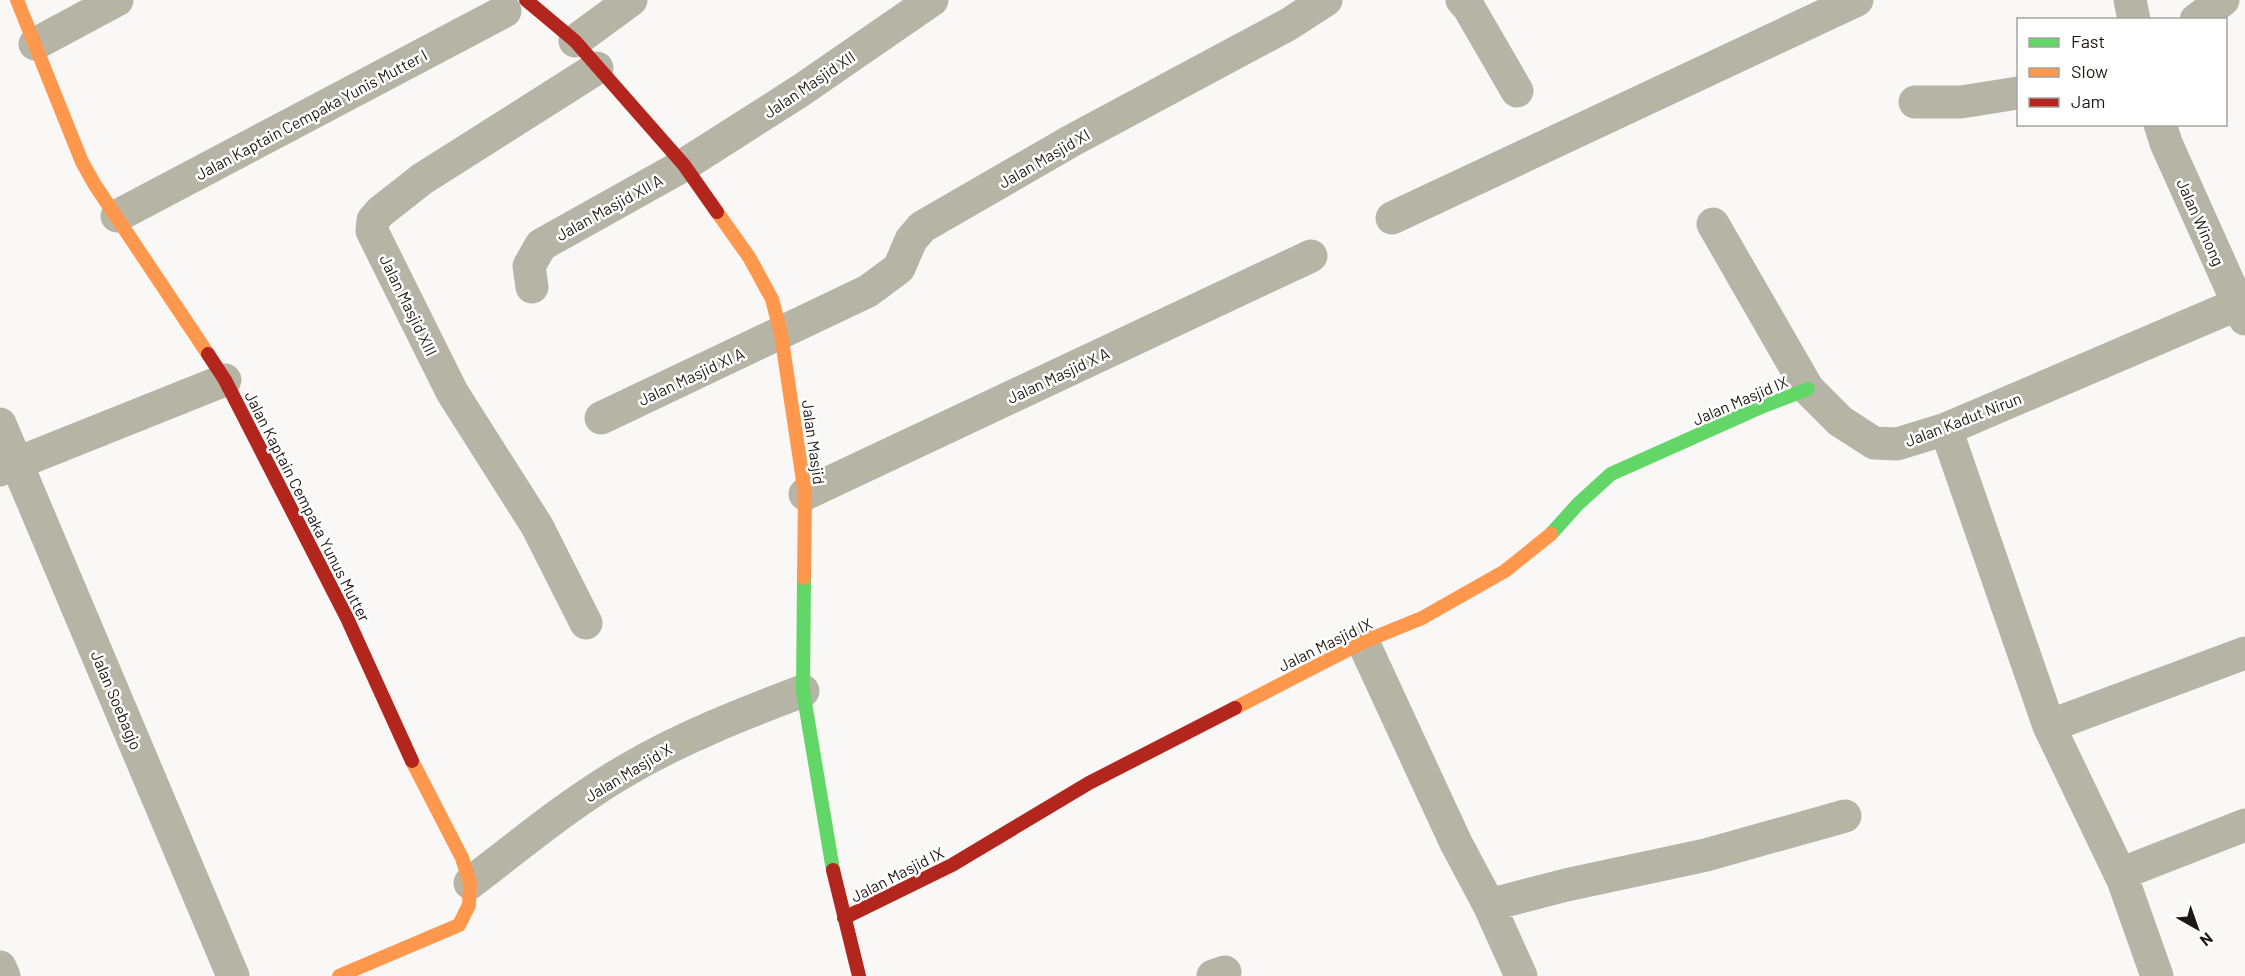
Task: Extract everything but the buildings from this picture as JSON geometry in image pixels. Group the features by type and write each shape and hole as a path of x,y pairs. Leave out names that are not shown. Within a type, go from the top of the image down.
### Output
{"street":[{"name":"Jalan Kaptain Cempaka Yunus Mutter","path":"17,0 81,162 225,380 346,618 402,743 462,858 470,883 469,905 459,925 339,976"},
{"path":"35,44 117,0"},
{"path":"575,41 631,0"},
{"name":"Jalan Masjid XII","path":"684,165 800,92 932,0"},
{"name":"Jalan Masjid XI","path":"781,334 868,291 892,274 899,268 911,240 922,227 1071,141 1289,24 1326,0"},
{"path":"1462,0 1469,8 1517,91"},
{"path":"1392,218 1857,0"},
{"path":"2130,0 2134,18"},
{"path":"2199,18 2223,0"},
{"name":"Jalan Masjid","path":"515,6 575,41 684,165 749,257 772,299 781,334 805,494 803,691 834,875 859,976"},
{"name":"Jalan Kaptain Cempaka Yunis Mutter I","path":"117,216 515,6"},
{"name":"Jalan Masjid XIII","path":"586,623 537,526 452,392 372,231 374,220 380,212 422,179 597,68"},
{"path":"1915,102 1961,102 2017,93"},
{"name":"Jalan Winong","path":"2161,126 2166,143 2241,312"},
{"name":"Jalan Masjid XII A","path":"532,286 529,266 541,245 684,165"},
{"name":"Jalan Kadut Nirun","path":"1713,224 1808,389 1840,421 1874,443 1897,444 1946,429 2241,312"},
{"name":"Jalan Masjid X A","path":"805,494 1311,256"},
{"name":"Jalan Masjid XI A","path":"601,418 781,334"},
{"path":"8,467 225,380"},
{"name":"Jalan Masjid IX","path":"844,918 952,864 1089,783 1363,642 1422,618 1505,571 1552,533 1578,504 1611,474 1761,407 1808,389"},
{"name":"Jalan Soebagjo","path":"0,424 8,467 233,976"},
{"path":"1946,429 2049,726 2120,874 2157,976"},
{"path":"1363,642 1456,843 1521,976"},
{"path":"2049,726 2245,652"},
{"name":"Jalan Masjid X","path":"470,883 573,805 623,772 682,740 803,691"},
{"path":"1488,905 1566,885 1707,855 1845,816"},
{"path":"2120,874 2245,825"},
{"path":"0,967 4,976"}],"traffic: fast":[{"path":"1551,534 1578,504 1611,474 1761,407 1808,389"},
{"path":"804,578 803,691 833,870"}],"traffic: slow":[{"path":"17,0 82,162 208,354"},
{"path":"717,212 749,257 772,299 781,334 805,494 804,578"},
{"path":"1235,708 1363,642 1422,618 1505,571 1551,534"},
{"path":"339,976 459,925 469,905 470,883 462,858 412,761"}],"traffic: jam":[{"path":"526,0 575,41 684,165 717,212"},
{"path":"208,354 225,380 347,618 412,761"},
{"path":"844,918 952,865 1089,783 1235,708"},
{"path":"833,870 859,976"}]}
